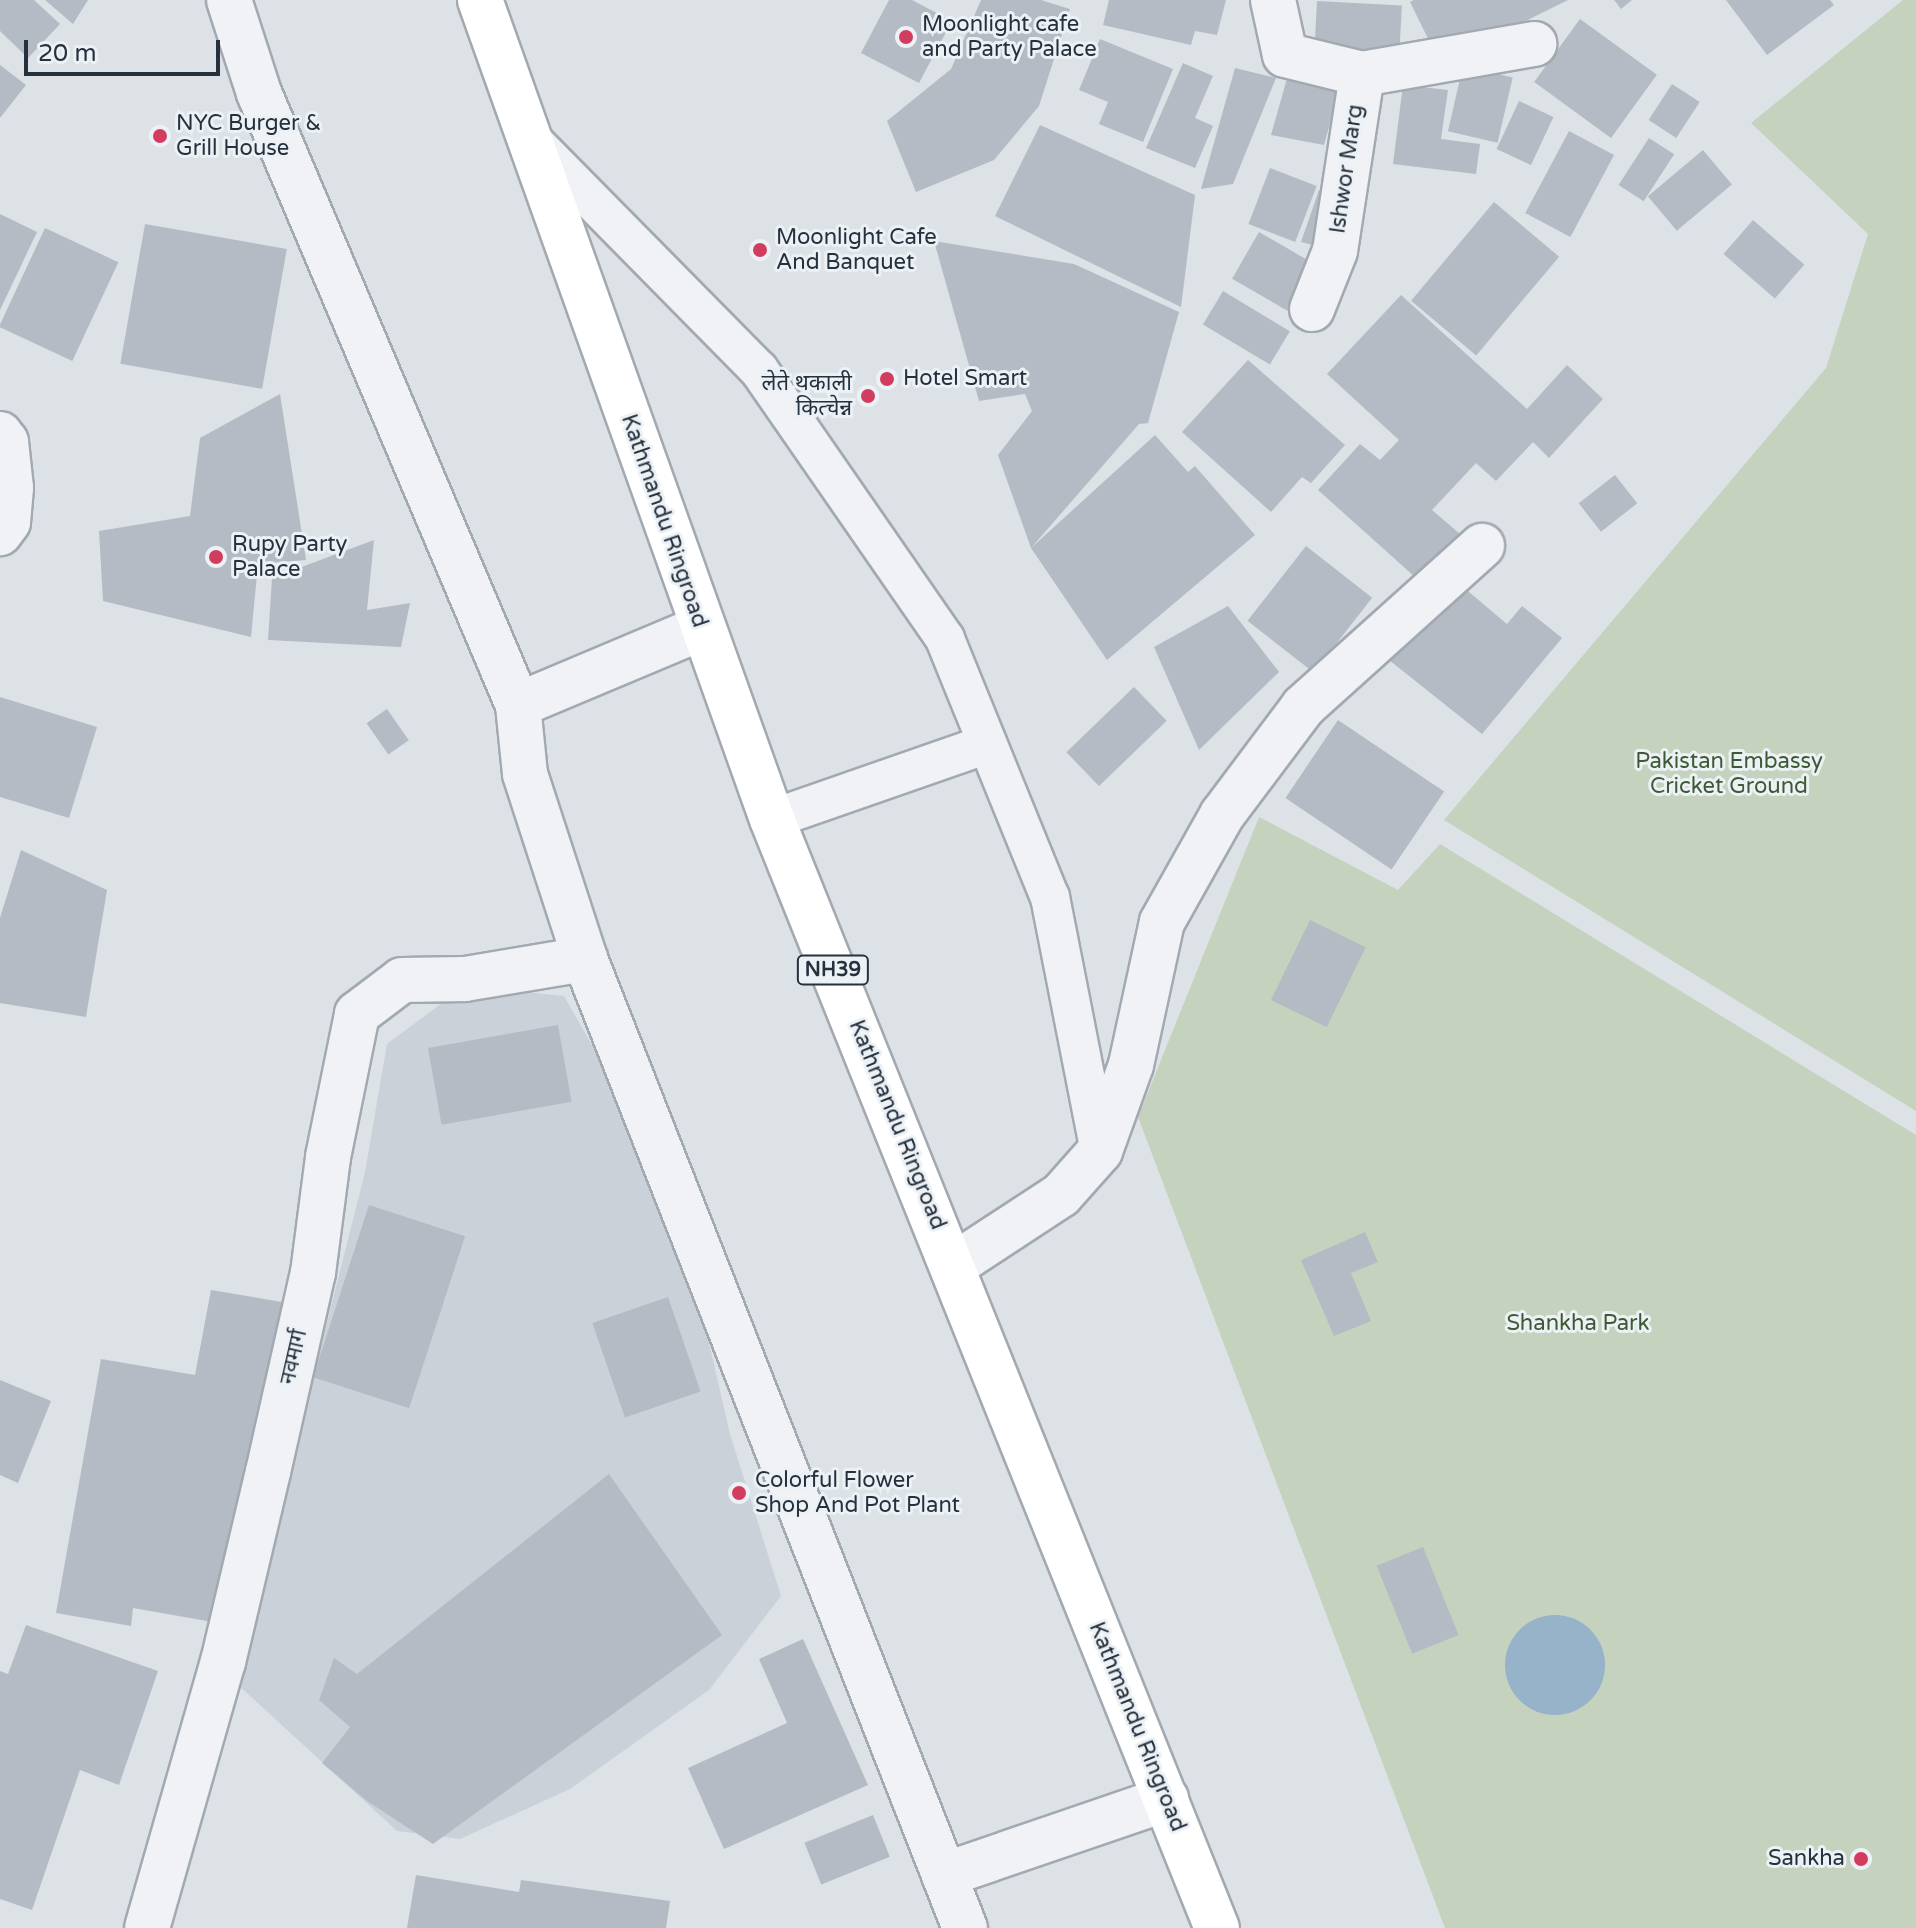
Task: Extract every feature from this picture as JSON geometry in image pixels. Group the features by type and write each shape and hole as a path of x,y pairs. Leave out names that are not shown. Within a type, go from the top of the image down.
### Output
{"highway":[{"name":"Kathmandu Ringroad","path":"480,0 535,143 701,628 772,819 954,1265 1217,1928"}],"street":[{"path":"229,0 259,93 518,705 525,774 585,959 965,1928"},
{"name":"Ishwor Marg","path":"1273,0 1285,55 1362,74 1534,44"},
{"name":"Ishwor Marg","path":"1312,309 1335,251 1362,74"},
{"path":"0,434 6,442 11,488 8,522 0,533"},
{"path":"954,1265 1061,1195 1100,1151 1131,1065 1162,922 1222,815 1303,707 1482,546"},
{"path":"518,705 701,628"},
{"name":"नवमार्ग","path":"147,1928 223,1662 268,1472 313,1273 328,1157 357,1014 402,980 465,979 585,959"},
{"path":"944,1875 1166,1799"}],"lane":[{"path":"535,143 759,370 945,639 1050,897 1100,1151"},
{"path":"772,819 987,744"}],"shaded area":[{"path":"465,986 564,996 612,1080 694,1278 730,1434 781,1596 709,1690 570,1789 460,1839 397,1831 236,1683 365,1172 387,1044"}],"green space":[{"name":"Pakistan Embassy Cricket Ground","path":"1903,0 1916,0 1916,1111 1444,820 1826,368 1868,234 1751,123"},
{"name":"Shankha Park","path":"1259,817 1398,890 1440,844 1916,1135 1916,1928 1445,1928 1138,1117"}],"water":[{"path":"1545,1615 1565,1615 1591,1629 1602,1646 1605,1665 1602,1684 1591,1701 1565,1715 1545,1715 1527,1707 1513,1693 1505,1675 1505,1655 1513,1637 1527,1623"}],"building":[{"path":"0,0 34,0 60,24 28,58 0,31"},
{"path":"45,0 88,0 73,24"},
{"name":"Moonlight cafe and Party Palace","path":"889,0 912,0 952,21 919,83 861,53"},
{"path":"981,0 1041,0 1070,9 1039,106 994,160 916,192 887,121 951,69"},
{"path":"1109,0 1226,0 1217,35 1195,31 1191,45 1103,25"},
{"path":"1414,0 1568,0 1440,63 1410,2"},
{"path":"1614,0 1632,0 1621,9"},
{"path":"1726,0 1830,0 1834,5 1767,55"},
{"path":"1317,1 1402,5 1399,51 1315,47"},
{"path":"1580,19 1657,75 1611,138 1534,82"},
{"path":"1100,39 1173,69 1143,142 1099,124 1108,102 1079,90"},
{"path":"1183,63 1213,76 1195,118 1213,126 1195,168 1146,148"},
{"path":"0,65 26,85 0,118"},
{"path":"1463,66 1513,77 1498,143 1448,131"},
{"path":"1235,68 1276,78 1233,184 1201,189"},
{"path":"1290,68 1340,87 1324,145 1271,135"},
{"path":"1672,84 1700,102 1676,138 1649,120"},
{"path":"1403,85 1448,90 1441,139 1480,144 1476,174 1393,164"},
{"path":"1519,101 1553,117 1531,165 1497,149"},
{"path":"1040,125 1195,195 1181,307 995,216"},
{"path":"1569,131 1614,155 1570,237 1525,213"},
{"path":"1649,138 1674,154 1644,201 1619,185"},
{"path":"1703,150 1732,184 1677,231 1648,196"},
{"path":"1270,168 1317,186 1295,242 1248,224"},
{"path":"1319,190 1336,194 1321,247 1301,242"},
{"path":"1494,202 1559,257 1476,355 1411,301"},
{"path":"0,214 37,232 0,310"},
{"path":"1753,220 1804,265 1775,299 1723,254"},
{"path":"145,224 287,249 262,389 120,364"},
{"path":"45,228 118,262 72,361 0,327"},
{"path":"1259,232 1316,265 1289,312 1232,279"},
{"path":"934,241 1074,264 1179,312 1148,423 1139,424 1031,548 998,455 1032,411 1025,394 979,401"},
{"path":"1223,291 1290,331 1270,365 1203,324"},
{"path":"1401,295 1527,409 1567,365 1603,399 1549,458 1533,442 1496,481 1476,463 1432,510 1467,540 1425,586 1318,490 1360,444 1380,460 1399,440 1327,374"},
{"path":"1248,360 1345,445 1311,483 1302,477 1271,512 1182,432"},
{"path":"280,394 306,560 258,564 251,637 103,601 99,531 190,516 200,438"},
{"path":"1155,435 1188,472 1195,466 1255,535 1107,660 1031,548"},
{"path":"1615,475 1637,503 1601,532 1579,503"},
{"path":"374,540 367,610 410,603 401,647 268,640 272,578"},
{"path":"1306,546 1372,598 1314,673 1248,621"},
{"path":"1463,587 1507,624 1522,606 1562,638 1482,734 1389,660 1442,595"},
{"path":"1228,606 1279,672 1199,750 1154,647"},
{"path":"1134,687 1167,721 1099,786 1066,752"},
{"path":"0,697 97,727 69,818 0,797"},
{"path":"387,709 409,740 388,754 367,723"},
{"path":"1338,720 1444,792 1392,870 1285,798"},
{"path":"21,850 107,890 86,1017 0,1003 0,918"},
{"path":"1310,920 1366,947 1327,1027 1271,1000"},
{"path":"558,1025 572,1102 442,1125 428,1048"},
{"path":"369,1205 465,1236 409,1408 313,1377"},
{"path":"1365,1232 1378,1262 1351,1273 1371,1321 1334,1336 1301,1260"},
{"path":"211,1290 282,1302 224,1624 133,1608 131,1626 56,1613 101,1359 195,1375"},
{"path":"668,1297 701,1392 625,1418 592,1323"},
{"path":"0,1380 51,1401 18,1483 0,1475"},
{"path":"609,1474 722,1635 433,1844 367,1801 322,1763 350,1727 319,1700 334,1658 357,1674"},
{"path":"1423,1547 1459,1635 1412,1654 1377,1566"},
{"path":"26,1625 158,1671 119,1785 80,1770 32,1910 0,1899 0,1671 8,1674"},
{"path":"803,1639 868,1785 724,1849 688,1768 787,1723 759,1659"},
{"path":"873,1815 890,1857 821,1884 804,1843"},
{"path":"416,1875 519,1892 521,1880 670,1901 666,1928 407,1928"}],"place":[{"name":"Moonlight cafe and Party Palace","path":"906,37"},
{"name":"NYC Burger & Grill House","path":"160,136"},
{"name":"Moonlight Cafe And Banquet","path":"760,250"},
{"name":"Hotel Smart","path":"887,379"},
{"name":"लेते थकाली कित्चेन्न","path":"868,396"},
{"name":"Rupy Party Palace","path":"216,557"},
{"name":"Colorful Flower Shop And Pot Plant","path":"739,1493"},
{"name":"Sankha","path":"1861,1859"}]}
